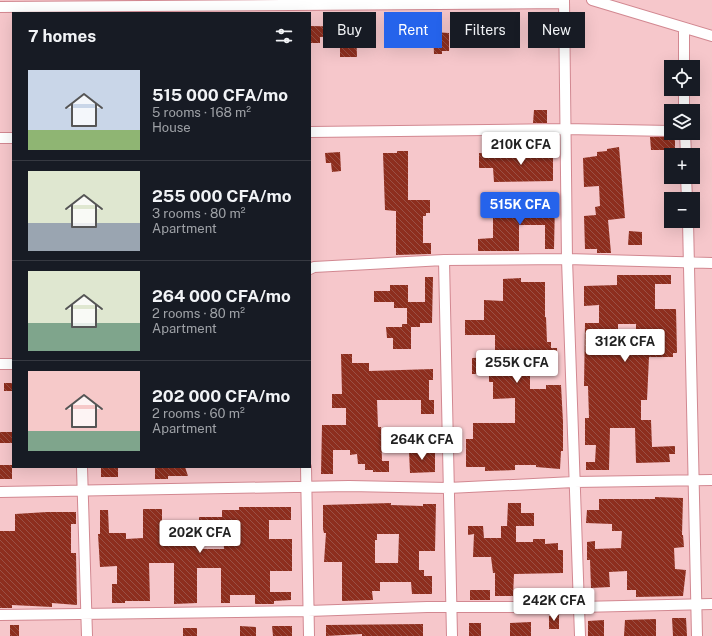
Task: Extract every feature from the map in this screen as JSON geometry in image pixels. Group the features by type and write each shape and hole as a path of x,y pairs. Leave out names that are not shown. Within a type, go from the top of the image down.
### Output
{"street":[{"path":"592,0 607,2 712,36"},
{"path":"0,7 53,3 563,1 567,259 580,636"},
{"path":"684,28 684,60"},
{"path":"311,132 565,129 664,131"},
{"path":"0,138 12,138"},
{"path":"688,228 697,636"},
{"path":"311,268 314,267 444,260 567,259 712,263"},
{"path":"444,260 452,636"},
{"path":"0,364 12,364"},
{"path":"82,468 87,636"},
{"path":"306,468 309,636"},
{"path":"0,492 306,487 448,488 574,482 712,480"},
{"path":"0,615 308,612 451,607 712,604"}],"building":[{"path":"311,26 323,26 323,37 320,37 320,43 311,43"},
{"path":"442,33 449,33 449,51 442,51 442,54 434,54 434,48 442,48"},
{"path":"340,48 357,48 357,57 340,57"},
{"path":"534,110 547,110 547,123 533,123"},
{"path":"664,136 664,140 675,140 675,148 651,150 650,137"},
{"path":"535,146 553,146 553,181 494,182 493,168 479,168 479,153 529,155 535,153"},
{"path":"619,147 625,218 608,220 611,253 597,253 597,249 585,249 584,216 596,215 595,207 600,206 599,186 584,187 583,158 597,156 597,152 607,151 607,149"},
{"path":"397,151 408,151 408,200 430,200 430,213 426,213 426,216 423,216 423,243 431,243 431,254 396,255 396,211 385,210 383,153 397,153"},
{"path":"340,152 341,171 332,172 331,163 326,163 325,153"},
{"path":"508,202 555,202 554,249 545,249 545,225 519,225 519,251 478,251 478,239 493,238 493,215 508,215"},
{"path":"629,231 642,232 642,245 628,245"},
{"path":"617,275 671,275 671,284 655,284 655,309 676,309 677,353 673,353 673,357 649,357 647,400 641,400 641,420 651,420 652,447 675,446 675,454 669,454 670,462 636,463 635,428 610,428 609,470 586,470 586,462 595,462 596,445 585,445 585,418 589,418 588,386 584,386 585,323 599,323 599,305 584,306 584,286 617,285","holes":["618,324 636,324 636,340 618,340"]},
{"path":"425,277 433,277 432,323 420,323 420,327 411,327 411,349 393,349 393,338 387,338 386,327 402,327 402,324 407,324 407,308 394,308 394,302 374,302 374,291 390,291 390,285 408,285 408,302 425,302"},
{"path":"521,278 521,282 545,282 547,342 551,342 551,348 557,348 557,358 498,360 499,374 530,374 530,389 546,389 546,385 561,385 563,451 561,451 560,469 536,467 536,465 515,465 515,470 485,471 485,467 466,467 466,439 473,439 473,423 515,423 515,398 493,399 493,382 489,382 489,374 472,374 472,358 495,357 495,335 465,335 465,320 484,320 484,300 503,301 503,279"},
{"path":"341,354 352,354 352,363 369,363 369,371 433,369 433,380 429,380 429,400 434,400 434,414 421,414 421,400 377,400 378,427 381,427 382,461 389,461 389,472 373,472 373,470 365,470 365,464 358,464 357,454 350,455 350,450 333,450 333,474 321,474 322,425 346,425 346,408 332,408 332,394 342,394"},
{"path":"4,383 12,383 12,391 4,391"},
{"path":"0,432 12,432 12,443 0,443"},
{"path":"435,450 435,472 410,473 409,451"},
{"path":"0,465 12,465 12,479 0,479"},
{"path":"101,468 118,468 118,477 101,477"},
{"path":"155,468 185,468 188,476 168,476 168,479 155,479"},
{"path":"655,497 683,498 682,535 684,547 674,548 675,569 686,570 683,596 636,597 636,590 627,590 627,571 609,572 610,587 591,588 590,560 587,560 587,542 595,541 595,549 621,548 622,531 612,531 612,524 586,523 587,510 599,510 599,499 655,499"},
{"path":"391,503 391,505 423,506 423,504 436,504 435,551 419,551 419,570 424,570 424,576 432,576 432,594 412,594 411,582 380,582 380,591 372,591 373,600 342,601 342,562 324,562 326,533 324,533 323,529 323,505","holes":["377,534 399,534 398,563 375,563 375,540 377,540"]},
{"path":"508,503 521,503 521,513 534,513 534,526 516,526 516,542 533,542 533,539 545,539 545,544 558,543 558,550 563,550 563,573 514,574 513,596 495,596 495,573 493,573 491,557 473,557 474,534 468,535 468,526 483,526 484,538 501,538 501,526 507,526"},
{"path":"239,507 291,507 291,520 269,520 269,539 292,539 292,571 270,571 270,592 291,592 291,600 274,601 274,604 255,604 255,595 230,595 230,603 221,603 221,568 197,568 197,603 174,604 174,563 149,563 150,601 125,601 125,603 112,603 112,584 117,584 117,566 100,567 98,534 100,534 100,510 108,510 109,533 126,533 126,539 143,538 143,509 162,509 162,523 183,523 183,521 199,522 199,517 222,517 222,510 239,510","holes":["203,528 223,528 224,549 203,549"]},
{"path":"76,512 76,524 71,524 71,553 76,553 77,605 52,603 52,607 12,605 12,608 0,608 0,531 15,531 15,514"},
{"path":"470,590 490,590 490,600 470,600"},
{"path":"564,590 564,599 535,599 535,591"},
{"path":"559,615 559,629 549,629 549,616"},
{"path":"672,618 686,618 687,636 673,636"},
{"path":"656,619 656,636 624,636 625,620"},
{"path":"604,620 604,636 588,636 588,621"},
{"path":"531,622 531,636 510,636 510,623"},
{"path":"469,623 481,623 481,636 469,636"},
{"path":"423,624 423,636 362,636 362,634 326,636 326,625"},
{"path":"10,625 19,625 19,636 10,636"},
{"path":"240,626 256,627 256,636 240,636"},
{"path":"272,626 292,626 292,636 273,636"},
{"path":"183,628 197,628 197,636 183,636"}]}
